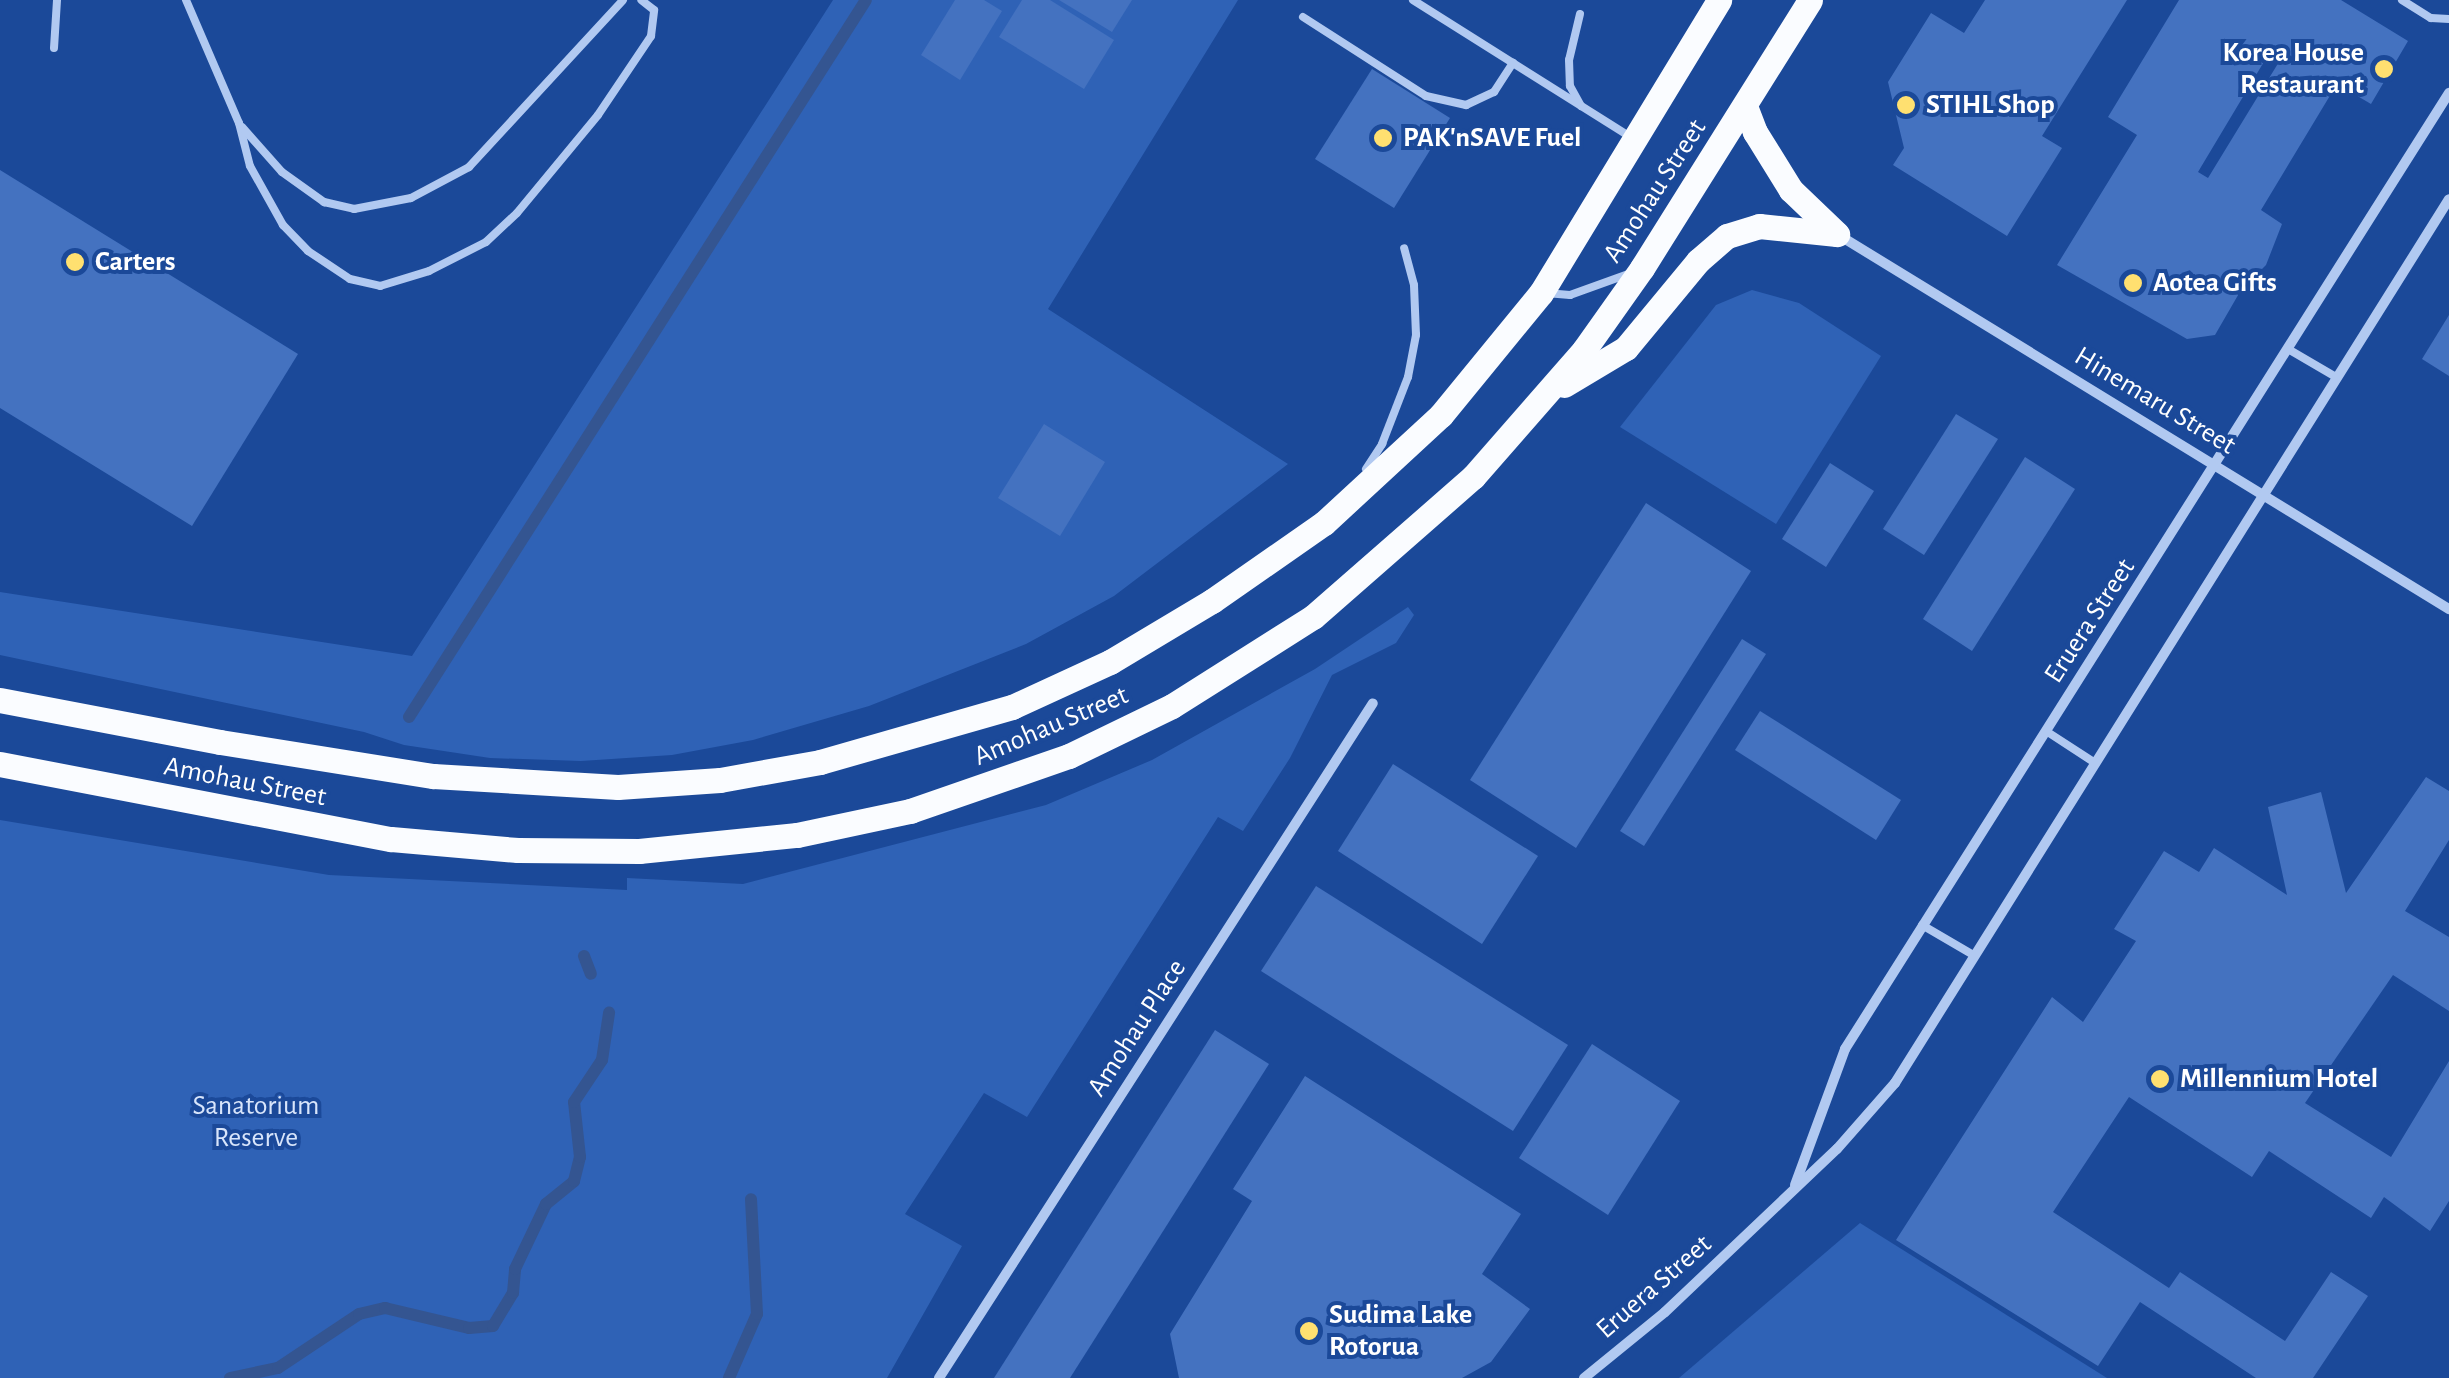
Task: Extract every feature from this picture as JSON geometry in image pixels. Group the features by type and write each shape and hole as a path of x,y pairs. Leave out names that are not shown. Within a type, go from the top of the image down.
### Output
{"main road":[{"name":"Amohau Street","path":"0,700 220,742 434,776 618,787 720,780 820,762 1012,707 1110,662 1212,602 1344,507 1441,415 1540,293 1637,141 1719,0"},
{"name":"Amohau Street","path":"0,764 390,839 518,850 639,851 796,835 910,811 1069,756 1172,706 1299,626 1365,576 1473,477 1550,394 1642,268 1810,0"},
{"path":"1746,106 1756,132 1790,190 1836,234"},
{"path":"1550,394 1626,348 1698,262 1727,236 1759,226 1836,234"}],"street":[{"name":"Eruera Street","path":"1795,1186 1845,1049 2449,93"},
{"name":"Eruera Street","path":"1584,1378 1665,1312 1872,1114 2449,198"},
{"name":"Hinemaru Street","path":"1836,234 2449,609"},
{"name":"Amohau Place","path":"939,1378 1373,703"}],"lane":[{"path":"54,48 56,0"},
{"path":"186,0 260,188 283,225 308,251 350,280 395,284 486,242 518,213 598,116 651,36 654,10 641,0"},
{"path":"238,124 282,172 324,202 354,209 411,198 469,167 624,0"},
{"path":"1412,0 1637,141"},
{"path":"2402,0 2430,18 2449,19"},
{"path":"1580,14 1569,60 1570,86 1582,108"},
{"path":"1302,18 1426,96 1466,105 1494,92 1513,63"},
{"path":"1344,507 1382,444 1408,378 1416,335 1414,284 1404,248"},
{"path":"1540,293 1570,295 1642,268"},
{"path":"2288,349 2336,377"},
{"path":"2046,731 2095,763"},
{"path":"1922,925 1975,956"}],"green space":[{"path":"833,0 1238,0 1048,309 1288,464 1114,596 1026,644 869,706 753,740 672,755 581,761 490,758 404,745 364,732 0,655 0,592 412,656"},
{"path":"1752,290 1799,303 1881,356 1776,524 1620,427 1716,305"},
{"name":"Sanatorium Reserve","path":"1408,607 1414,615 1396,643 1332,675 1290,758 1243,831 1218,817 1027,1117 984,1093 905,1214 962,1246 887,1378 0,1378 0,820 329,875 627,890 627,878 743,884 1046,805 1152,760 1315,669"},
{"path":"1860,1223 2107,1378 1679,1378"}],"building":[{"path":"955,0 984,0 1002,11 960,80 921,55"},
{"path":"1022,0 1050,0 1114,40 1084,89 999,37"},
{"path":"1059,0 1132,0 1112,32"},
{"path":"1985,0 2127,0 2042,136 2062,148 2007,236 1893,165 1904,148 1888,82 1931,13 1964,33"},
{"path":"2179,0 2341,0 2408,41 2371,104 2337,84 2261,210 2282,224 2266,265 2241,290 2215,335 2187,339 2057,265 2137,135 2108,117","holes":["2274,45 2285,52 2208,178 2198,172"]},
{"name":"PAK'nSAVE Fuel","path":"1372,69 1450,118 1394,208 1315,159"},
{"name":"Carters","path":"0,170 298,354 192,526 0,408"},
{"path":"2449,315 2449,376 2422,359"},
{"path":"1956,414 1998,439 1924,555 1883,529"},
{"path":"1044,424 1105,462 1060,536 998,498"},
{"path":"2025,457 2075,489 1972,651 1923,619"},
{"path":"1830,463 1874,491 1826,567 1782,539"},
{"path":"1646,503 1751,571 1576,848 1470,780"},
{"path":"1742,639 1766,654 1644,846 1620,831"},
{"path":"1760,711 1901,800 1876,840 1735,750"},
{"path":"1393,764 1538,856 1482,944 1338,851"},
{"name":"Millennium Hotel","path":"2426,777 2449,791 2449,840 2405,911 2449,937 2449,1011 2393,975 2305,1103 2391,1157 2449,1061 2449,1201 2430,1231 2384,1197 2371,1218 2269,1151 2252,1177 2129,1097 2053,1212 2169,1288 2180,1272 2285,1341 2331,1272 2368,1296 2313,1378 2256,1378 2140,1302 2098,1366 1896,1240 2052,997 2083,1022 2136,941 2114,929 2164,851 2199,872 2214,848 2287,895 2268,807 2321,792 2346,893"},
{"path":"1316,886 1568,1045 1513,1131 1261,971"},
{"path":"1215,1030 1269,1064 1070,1378 994,1378"},
{"path":"1592,1044 1680,1101 1608,1215 1519,1158"},
{"path":"1305,1076 1521,1214 1482,1274 1530,1309 1491,1362 1462,1378 1179,1378 1170,1334 1252,1201 1233,1189"}],"waterway":[{"path":"409,717 866,0"},
{"path":"584,956 591,974"},
{"path":"230,1378 278,1368 359,1314 385,1308 469,1328 493,1326 513,1293 515,1269 546,1204 574,1181 580,1157 574,1102 602,1060 609,1013"},
{"path":"729,1378 757,1314 751,1199"}],"place":[{"name":"Korea House Restaurant","path":"2384,69"},
{"name":"STIHL Shop","path":"1906,105"},
{"name":"PAK'nSAVE Fuel","path":"1383,138"},
{"name":"Carters","path":"75,262"},
{"name":"Aotea Gifts","path":"2133,283"},
{"name":"Millennium Hotel","path":"2160,1079"},
{"name":"Sudima Lake Rotorua","path":"1309,1331"}]}
